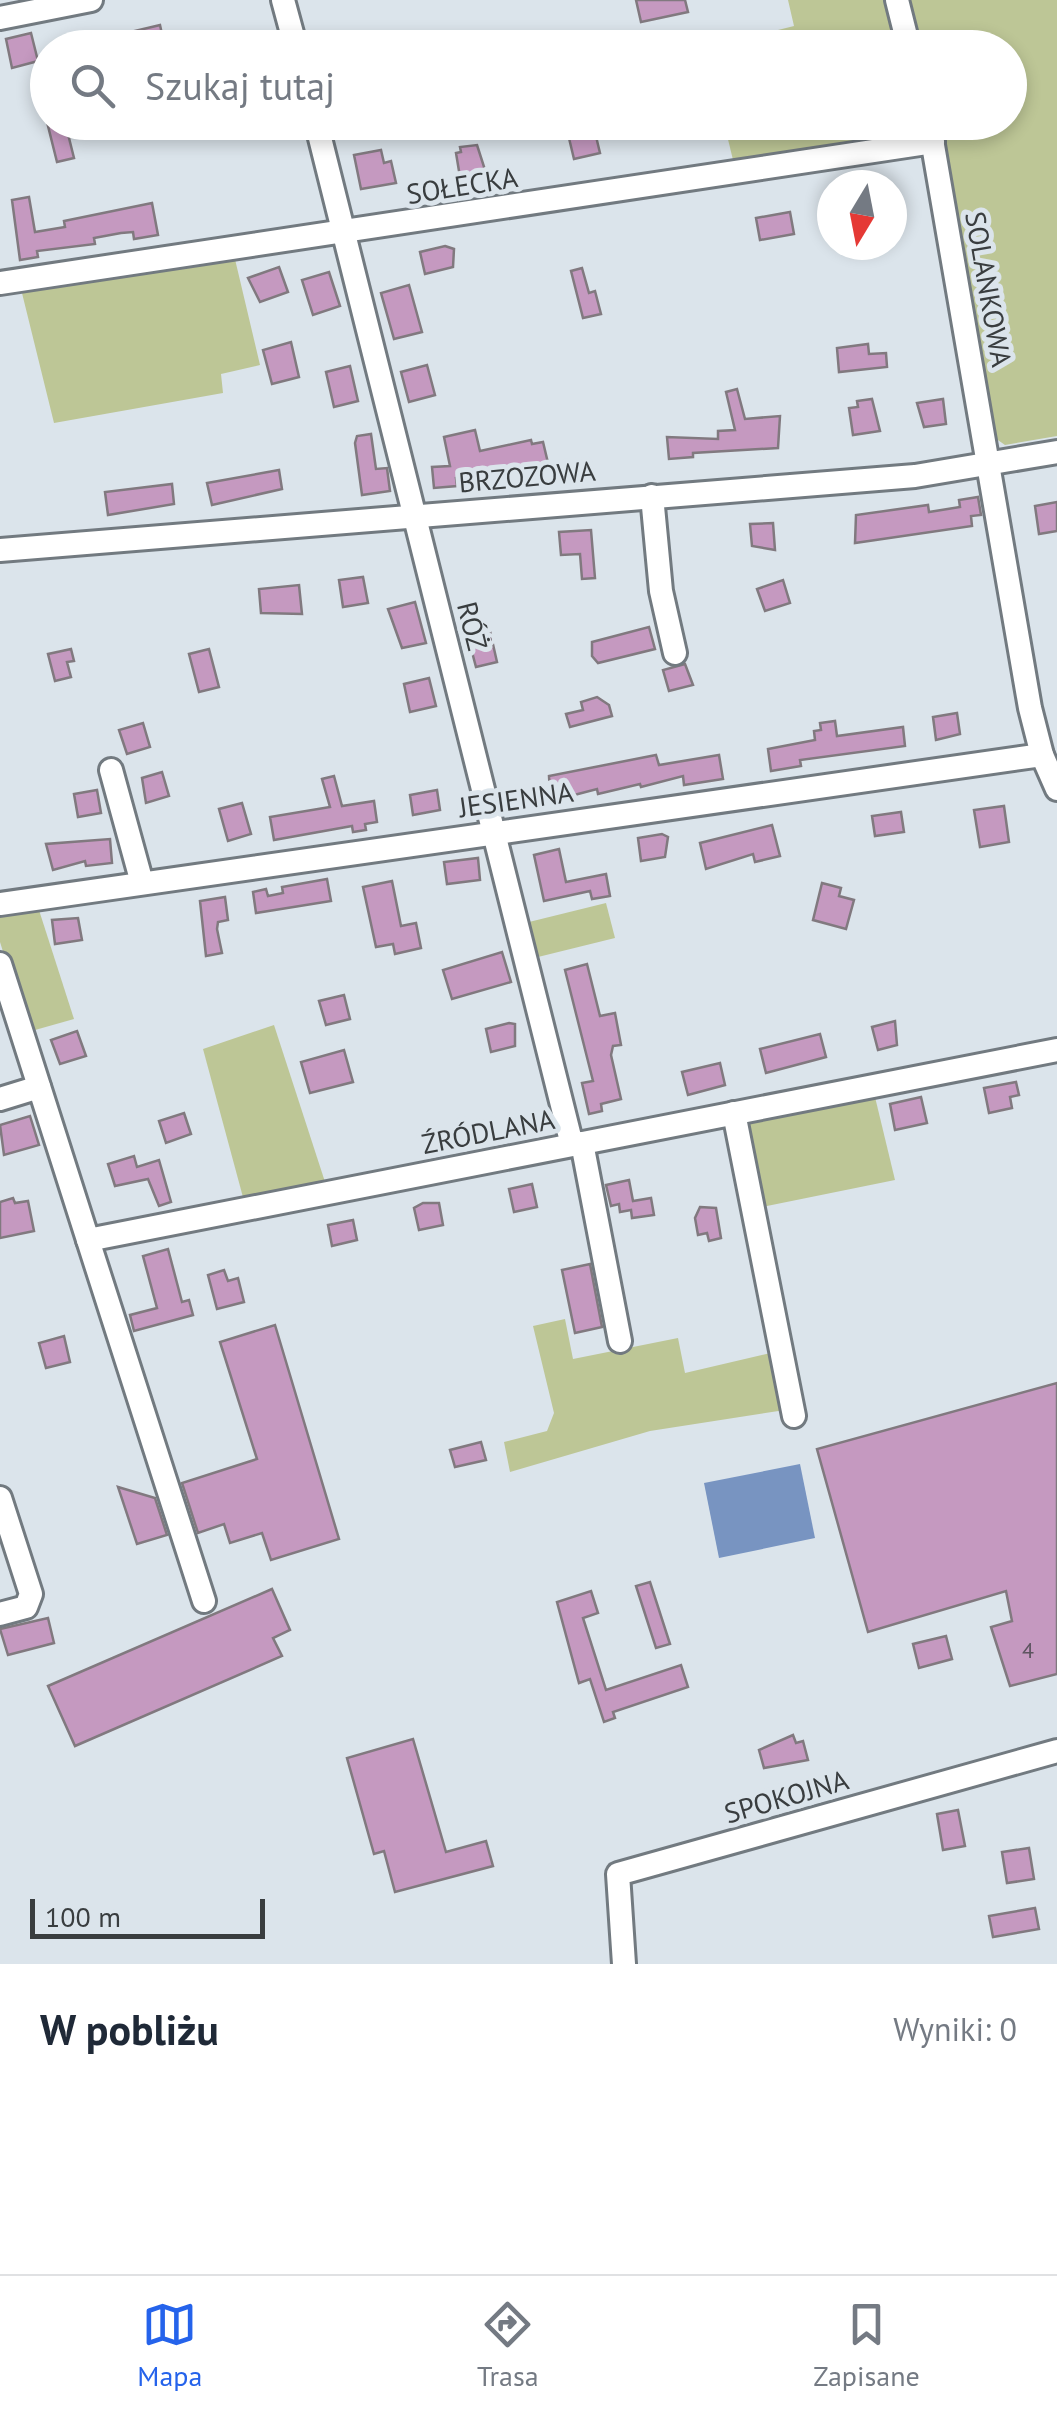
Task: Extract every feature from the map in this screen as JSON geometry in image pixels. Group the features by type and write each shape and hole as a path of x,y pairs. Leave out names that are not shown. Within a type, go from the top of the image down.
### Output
{"street":[{"path":"0,18 91,0"},
{"path":"284,0 292,30"},
{"path":"896,0 905,30"},
{"name":"RÓŻ","path":"321,140 577,1144 620,1340"},
{"name":"SOŁECKA","path":"0,283 345,233 885,140"},
{"name":"SOLANKOWA","path":"932,140 990,466"},
{"name":"BRZOZOWA","path":"0,550 990,466 1057,452"},
{"path":"990,466 1042,755 1057,789"},
{"path":"652,496 661,591 674,653"},
{"name":"JESIENNA","path":"0,904 1042,755"},
{"path":"111,770 142,883"},
{"path":"0,964 204,1601"},
{"name":"ŹRÓDLANA","path":"88,1240 1057,1050"},
{"path":"0,1098 39,1087"},
{"path":"734,1113 794,1416"},
{"path":"0,1498 31,1594 26,1606 0,1614"},
{"name":"SPOKOJNA","path":"624,1964 618,1874 1057,1751"}],"green space":[{"path":"788,0 887,0 895,30 778,30 794,26"},
{"path":"907,0 1057,0 1057,436 1005,445 995,438 941,140 1027,140 1027,30 915,30"},
{"path":"728,140 883,140 734,164"},
{"path":"234,255 260,365 221,374 223,393 54,423 21,289"},
{"path":"606,903 615,938 538,957 529,922"},
{"path":"38,907 74,1019 28,1032 0,942 0,914"},
{"path":"274,1025 326,1185 244,1201 203,1049"},
{"path":"875,1097 895,1180 762,1207 745,1120"},
{"path":"565,1319 573,1359 678,1338 685,1373 779,1351 785,1410 650,1431 510,1472 504,1442 547,1431 554,1413 533,1326"}],"water":[{"path":"800,1464 815,1538 719,1558 704,1483"}],"building":[{"path":"636,0 685,0 688,12 641,22"},
{"path":"30,33 30,63 12,68 6,39"},
{"path":"52,140 70,140 74,158 57,162"},
{"path":"569,140 597,140 600,153 574,159"},
{"path":"477,145 486,173 460,177 456,153 461,152 460,147"},
{"path":"381,150 384,163 391,161 396,183 361,189 354,155"},
{"path":"29,197 35,232 65,227 64,221 152,203 158,235 134,239 133,232 121,233 94,238 95,244 37,251 38,257 20,260 12,200"},
{"path":"790,212 794,234 760,240 756,218"},
{"path":"445,246 454,249 453,267 425,274 420,252"},
{"path":"279,267 288,292 260,302 248,278"},
{"path":"582,268 589,293 595,291 601,314 583,318 571,271"},
{"path":"329,272 340,306 313,315 302,280"},
{"path":"409,285 422,332 394,339 381,293"},
{"path":"291,342 299,377 272,384 263,350"},
{"path":"868,344 869,354 886,353 887,367 839,372 837,348"},
{"path":"427,365 435,395 409,402 401,372"},
{"path":"350,366 358,401 334,407 326,372"},
{"path":"737,389 745,419 780,416 778,448 693,453 693,457 669,459 667,437 718,439 718,431 735,430 726,392"},
{"path":"872,399 880,431 853,435 849,408 858,407 857,401"},
{"path":"943,399 946,424 924,427 917,403"},
{"path":"475,430 480,451 531,440 532,444 543,442 548,463 456,478 457,486 434,488 432,467 450,466 444,437"},
{"path":"371,434 376,469 387,468 390,491 362,495 355,443 357,436"},
{"path":"279,470 282,489 212,505 207,483"},
{"path":"172,484 174,504 108,515 105,492"},
{"path":"978,497 981,515 971,516 972,526 855,543 856,515 928,505 929,512 960,507 959,500"},
{"path":"1057,502 1057,531 1039,534 1035,506"},
{"path":"773,523 775,550 752,546 750,524"},
{"path":"591,530 595,578 582,579 580,554 561,555 559,532"},
{"path":"363,577 368,603 343,607 339,580"},
{"path":"783,580 790,603 765,611 757,589"},
{"path":"299,585 302,614 261,613 259,589"},
{"path":"415,602 426,643 402,648 388,609"},
{"path":"649,627 655,649 598,663 592,656 592,642"},
{"path":"490,631 497,662 476,667 468,637"},
{"path":"71,649 74,661 67,662 71,677 55,681 48,654"},
{"path":"209,649 219,687 199,692 189,654"},
{"path":"685,664 693,685 669,691 663,670"},
{"path":"429,678 436,706 410,712 404,684"},
{"path":"597,697 609,705 612,716 570,727 566,714 583,710 581,702"},
{"path":"957,713 960,734 936,740 933,717"},
{"path":"835,721 837,736 903,727 905,746 800,760 801,766 771,771 768,749 815,740 814,731 821,730 820,723"},
{"path":"143,723 150,747 127,754 119,730"},
{"path":"656,755 659,765 719,755 723,779 684,785 683,776 598,794 597,789 555,800 550,794 549,776"},
{"path":"162,772 169,796 146,803 142,778"},
{"path":"334,776 342,806 374,801 377,822 365,824 366,830 353,832 352,826 274,840 270,817 330,807 322,779"},
{"path":"97,790 101,813 78,817 74,794"},
{"path":"437,790 440,810 413,815 410,795"},
{"path":"242,803 251,834 228,841 219,809"},
{"path":"1004,806 1009,842 980,847 974,810"},
{"path":"901,812 904,832 875,836 872,816"},
{"path":"772,825 780,856 755,862 753,854 706,869 700,843"},
{"path":"662,834 668,837 665,857 641,861 638,838"},
{"path":"110,839 112,863 86,866 85,861 53,870 46,844"},
{"path":"559,849 566,882 606,874 610,896 592,899 590,891 544,901 534,855"},
{"path":"478,858 480,880 447,884 444,862"},
{"path":"327,879 331,901 256,913 253,892 266,889 268,896 283,893 282,887"},
{"path":"392,881 401,926 416,923 421,948 395,954 393,944 376,947 363,887"},
{"path":"822,883 841,888 839,896 854,900 846,929 813,920"},
{"path":"225,897 228,920 218,922 217,929 222,953 206,956 200,901"},
{"path":"78,918 82,940 55,944 52,920"},
{"path":"502,952 511,982 452,999 443,970"},
{"path":"587,964 600,1016 615,1013 621,1045 613,1046 611,1055 621,1099 601,1104 602,1111 589,1114 582,1083 593,1081 565,970"},
{"path":"344,995 350,1019 326,1025 319,1001"},
{"path":"895,1021 897,1045 878,1050 872,1027"},
{"path":"515,1024 515,1046 491,1052 486,1029"},
{"path":"77,1031 86,1056 60,1064 51,1040"},
{"path":"820,1034 826,1057 766,1073 760,1049"},
{"path":"344,1050 353,1082 310,1093 301,1062"},
{"path":"720,1063 725,1085 688,1095 682,1072"},
{"path":"1016,1082 1019,1095 1010,1097 1012,1108 989,1113 984,1088"},
{"path":"921,1097 927,1123 895,1130 890,1104"},
{"path":"184,1113 191,1134 166,1143 159,1121"},
{"path":"30,1116 39,1145 4,1155 0,1125"},
{"path":"134,1156 137,1167 159,1160 171,1202 159,1206 148,1179 115,1186 108,1164"},
{"path":"629,1180 633,1201 651,1198 654,1215 632,1218 631,1210 620,1212 619,1204 611,1206 606,1185"},
{"path":"532,1184 537,1207 514,1212 509,1189"},
{"path":"13,1198 15,1203 28,1201 34,1231 0,1238 0,1202"},
{"path":"423,1203 439,1203 443,1225 419,1230 414,1208"},
{"path":"700,1207 716,1208 721,1238 709,1241 707,1233 698,1235 695,1218"},
{"path":"353,1220 357,1240 332,1246 328,1225"},
{"path":"168,1249 182,1302 189,1300 193,1315 134,1331 130,1315 157,1308 143,1256"},
{"path":"590,1264 602,1327 575,1333 562,1270"},
{"path":"224,1270 228,1281 238,1278 244,1302 217,1309 208,1275"},
{"path":"275,1325 339,1539 271,1560 262,1533 230,1543 224,1524 198,1533 182,1483 257,1459 220,1342"},
{"path":"64,1336 70,1362 46,1368 39,1343"},
{"path":"1057,1383 1057,1674 1010,1686 991,1627 1012,1621 1006,1591 868,1632 817,1449"},
{"path":"481,1442 486,1460 455,1467 450,1450"},
{"path":"118,1487 155,1498 167,1535 137,1544"},
{"path":"650,1582 670,1644 656,1648 636,1586"},
{"path":"272,1589 290,1630 273,1638 282,1656 75,1746 48,1686"},
{"path":"591,1591 598,1613 583,1618 606,1690 681,1665 688,1687 613,1712 615,1718 604,1722 590,1679 579,1683 557,1602"},
{"path":"48,1618 54,1643 8,1655 0,1629"},
{"path":"946,1636 952,1659 919,1668 913,1644"},
{"path":"793,1735 796,1743 803,1741 808,1760 764,1768 759,1750"},
{"path":"413,1739 446,1852 486,1841 493,1866 395,1892 384,1851 374,1854 347,1758"},
{"path":"958,1810 965,1846 943,1850 937,1814"},
{"path":"1029,1848 1034,1879 1007,1883 1002,1852"},
{"path":"1035,1908 1039,1929 993,1937 989,1916"}]}
